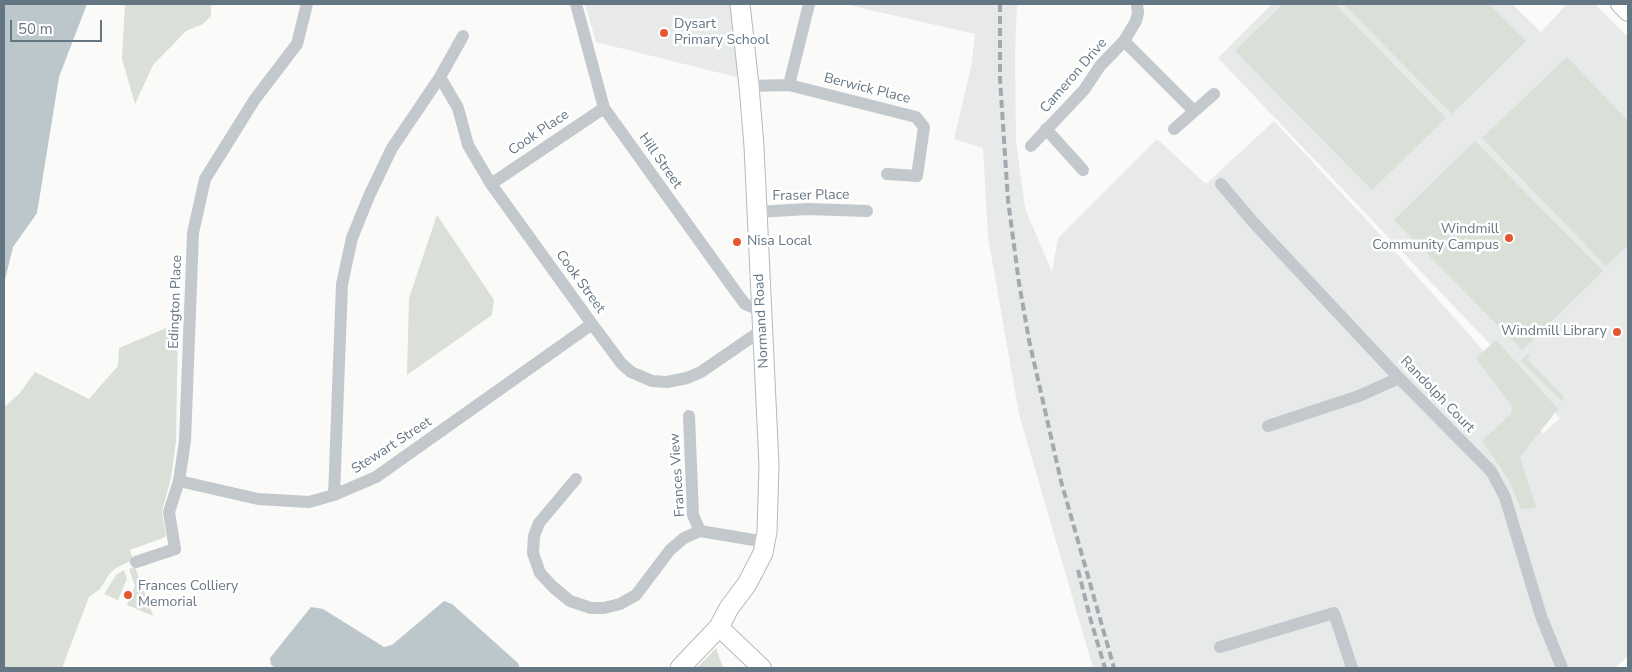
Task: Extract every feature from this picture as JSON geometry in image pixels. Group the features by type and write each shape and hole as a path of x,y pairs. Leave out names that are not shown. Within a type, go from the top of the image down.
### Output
{"main road":[{"name":"Normand Road","path":"680,668 719,627 754,572 766,542 769,465 762,311 749,86 740,4"},
{"path":"1620,4 1628,12"},
{"path":"719,627 762,668"}],"street":[{"name":"Edington Place","path":"136,562 174,548 170,512 179,481 185,441 193,233 205,179 255,99 296,44 307,4"},
{"name":"Hill Street","path":"576,4 604,108 745,304 762,311"},
{"path":"789,85 809,4"},
{"name":"Cameron Drive","path":"1032,146 1084,90 1100,66 1124,42 1136,21 1138,13 1137,4"},
{"path":"334,495 342,284 352,238 369,196 392,148 440,77 463,36"},
{"name":"Cameron Drive","path":"1124,42 1194,111"},
{"name":"Cook Street","path":"440,77 458,108 468,145 491,184 621,363 632,372 652,381 667,382 687,378 701,372 762,330"},
{"name":"Berwick Place","path":"749,86 789,85 916,117 924,127 917,176 887,174"},
{"path":"1174,128 1214,94"},
{"name":"Cook Place","path":"491,184 604,108"},
{"name":"Cameron Drive","path":"1046,129 1084,170"},
{"name":"Randolph Court","path":"1221,184 1253,222 1399,378 1491,471 1505,497 1541,616 1562,668"},
{"name":"Fraser Place","path":"757,212 808,209 867,211"},
{"name":"Stewart Street","path":"179,481 258,499 309,502 334,495 376,477 592,324"},
{"path":"1268,426 1359,396 1399,378"},
{"name":"Frances View","path":"689,416 693,515 700,531"},
{"path":"576,479 539,523 534,536 533,553 540,573 570,601 592,608 604,608 620,604 636,595 670,550 684,538 700,531 766,542"},
{"path":"1220,647 1334,613 1352,668"}],"shaded area":[{"path":"4,4 87,4 59,77 37,213 13,247 4,284"},
{"path":"125,4 211,4 211,16 203,24 186,31 153,65 135,104 122,59"},
{"name":"Dysart Primary School","path":"585,4 730,4 740,78 596,42"},
{"path":"844,4 1017,4 1015,54 1016,141 1025,208 1052,272 1058,238 1157,139 1206,184 1274,121 1364,217 1482,349 1543,434 1560,418 1218,58 1272,4 1512,4 1541,32 1567,4 1595,4 1628,37 1628,656 1615,668 1093,668 1019,414 988,237 983,148 954,139 971,67 975,34"},
{"path":"1283,4 1335,4 1446,118 1372,190 1235,51"},
{"path":"1343,4 1489,4 1526,41 1452,114"},
{"path":"1567,57 1628,121 1628,245 1606,266 1482,138"},
{"path":"1475,141 1603,271 1522,350 1394,220"},
{"path":"437,215 494,300 492,315 407,375 409,298"},
{"path":"178,323 176,441 171,478 162,511 166,536 130,550 133,560 110,573 100,589 89,597 62,668 4,668 4,407 19,394 35,372 89,399 118,366 119,348"},
{"path":"1496,340 1558,409 1520,457 1536,508 1521,509 1509,480 1482,441 1511,414 1512,406 1476,358"},
{"path":"1527,354 1530,357 1527,359 1565,398 1562,401 1521,361"},
{"path":"135,567 153,616 127,605 135,586 129,569"},
{"path":"124,570 127,579 118,600 104,594 116,575"},
{"path":"444,601 452,604 519,664 519,668 276,668 271,665 270,658 311,607 323,609 384,647 392,645"},
{"path":"716,648 723,668 697,668"}],"railway":[{"path":"1000,4 1000,79 1008,200 1019,283 1029,340 1061,481 1114,668"},
{"path":"1078,570 1105,668"}],"place":[{"name":"Dysart Primary School","path":"664,33"},
{"name":"Windmill Community Campus","path":"1509,238"},
{"name":"Nisa Local","path":"737,242"},
{"name":"Windmill Library","path":"1617,332"},
{"name":"Frances Colliery Memorial","path":"128,595"}]}
